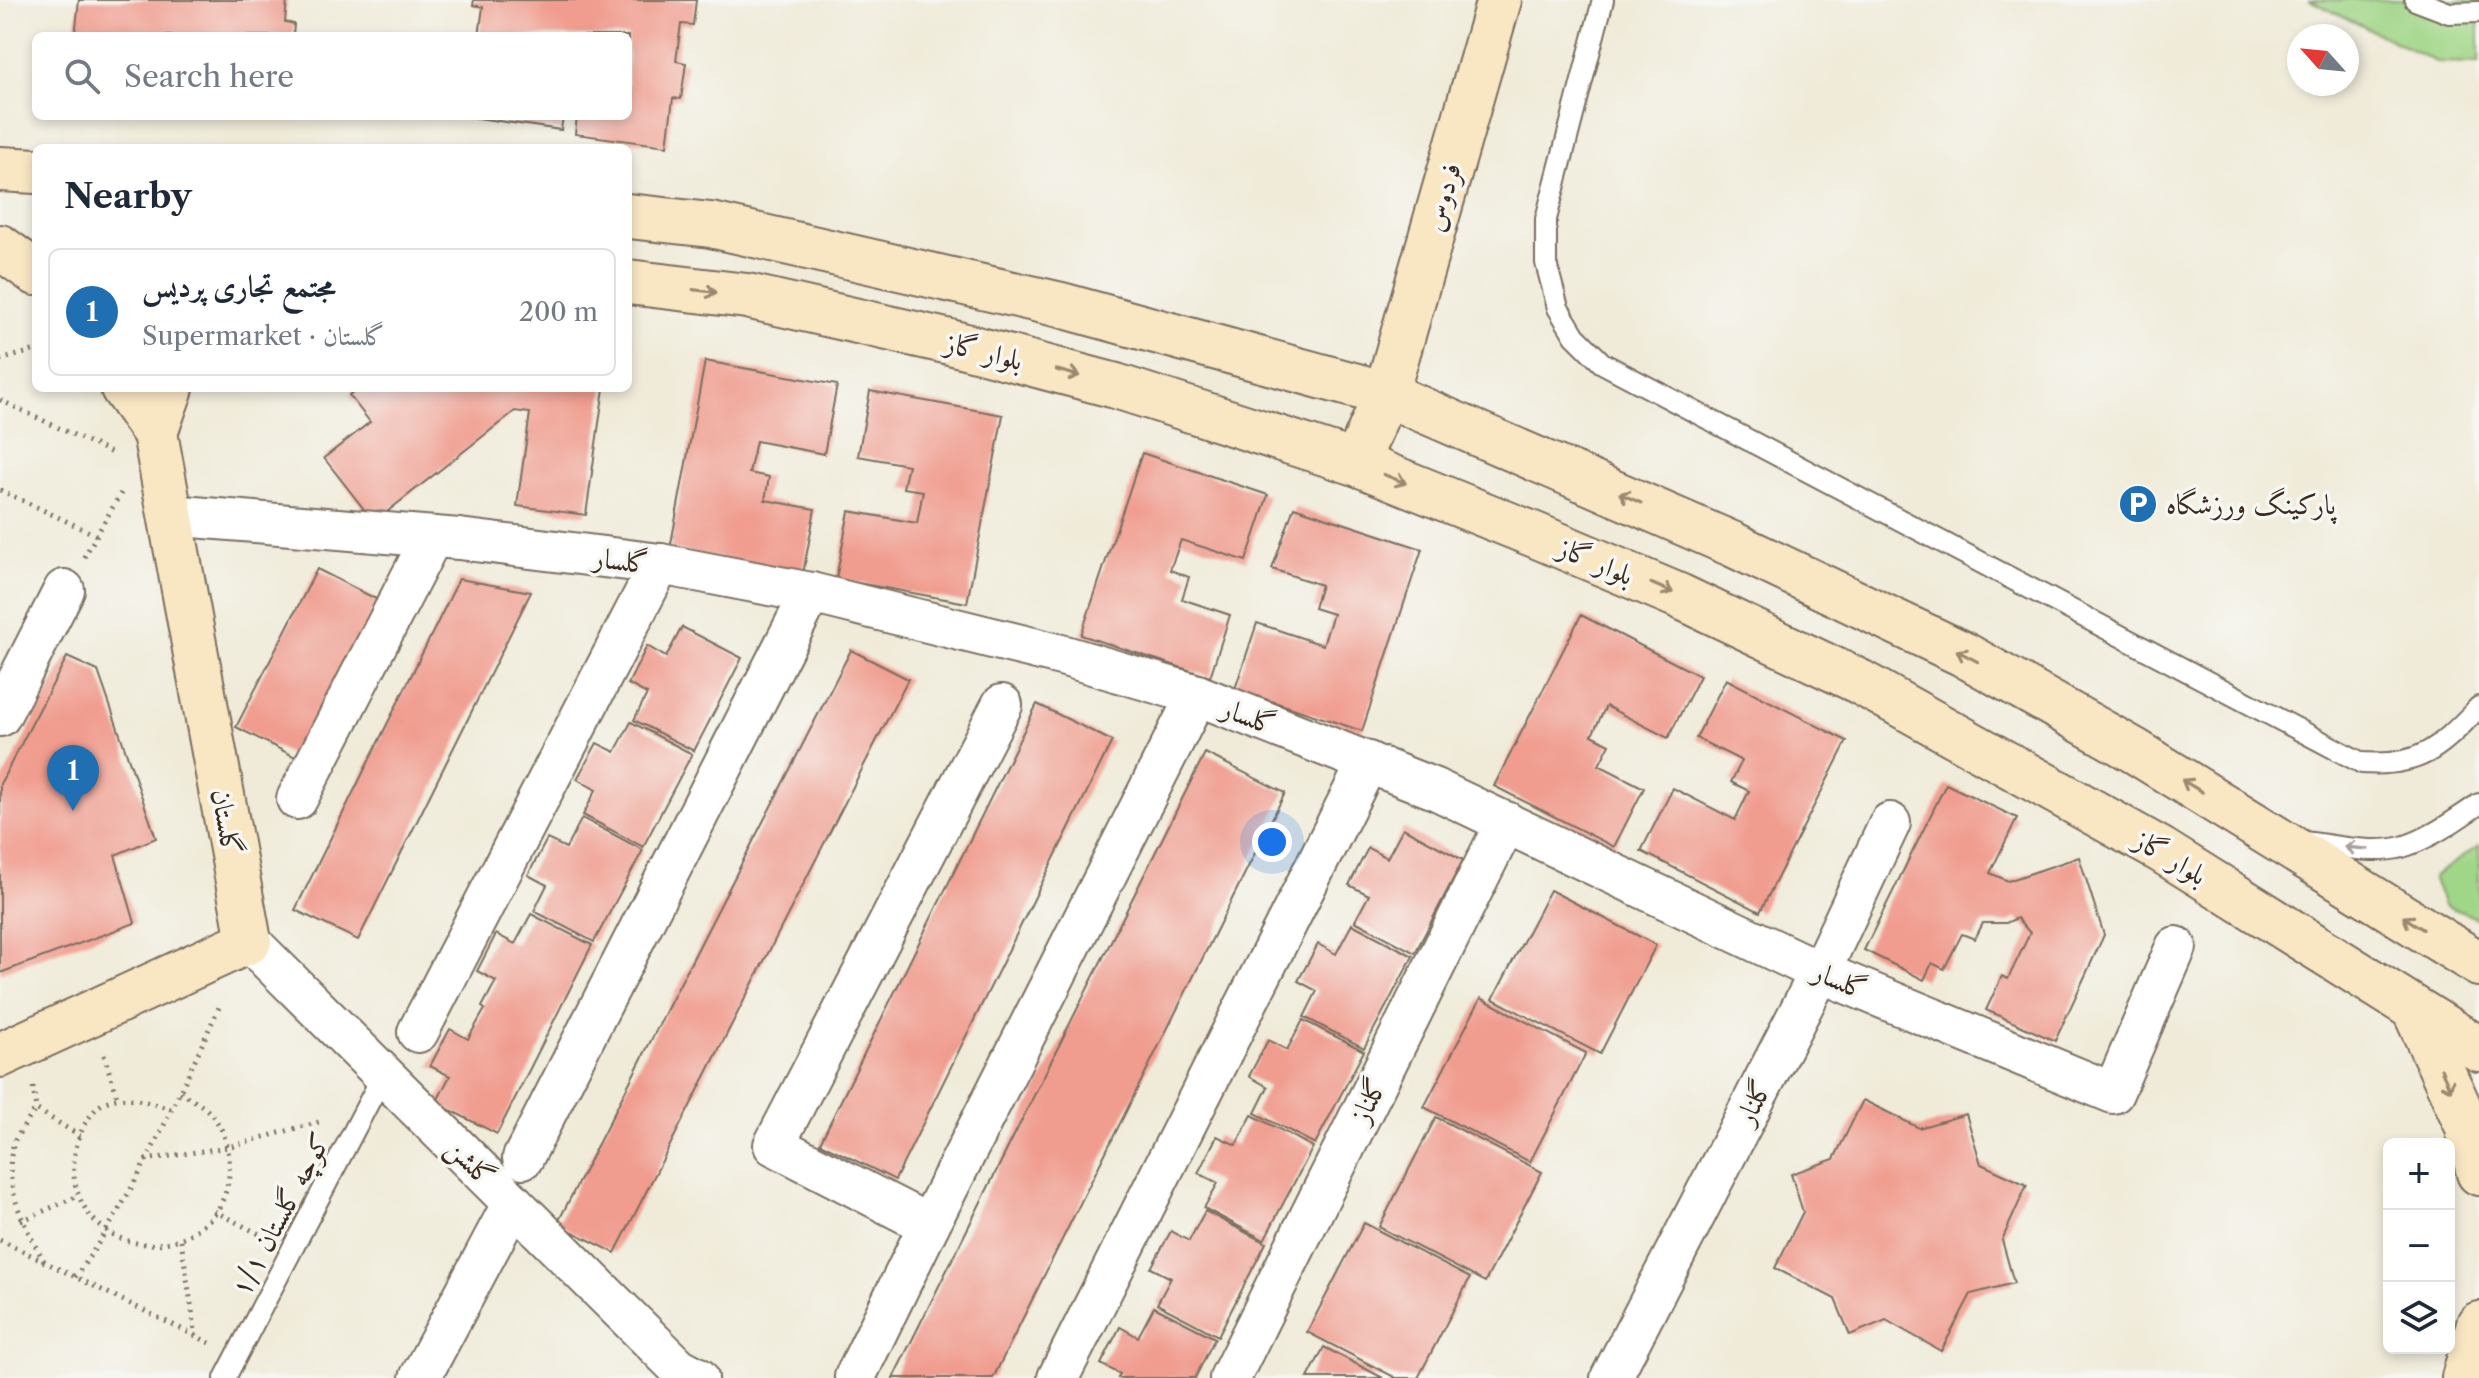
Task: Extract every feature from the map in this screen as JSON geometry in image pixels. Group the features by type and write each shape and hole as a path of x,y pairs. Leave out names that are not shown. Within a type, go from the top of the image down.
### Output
{"main road":[{"name":"فردوس","path":"1356,463 1386,394 1499,0"},
{"path":"0,169 32,171"},
{"path":"632,216 711,225 1061,305 1386,394 1732,544 1963,654 2135,751 2477,962"},
{"path":"0,232 32,234"},
{"path":"0,247 32,270"},
{"name":"بلوار گاز","path":"632,282 747,296 950,342 1116,386 1356,463 1679,596 1860,682 2161,850 2479,1049"},
{"name":"گلستان","path":"126,392 155,433 249,941"},
{"name":"گلستان","path":"155,433 170,392"},
{"path":"0,1055 249,941"},
{"path":"2414,1009 2467,1125 2479,1173"},
{"path":"2464,1378 2479,1324"}],"street":[{"name":"گلسار","path":"170,515 432,537 660,564 811,593 1065,656 1197,695 1435,789 1820,972 2113,1093 2176,947"},
{"path":"297,799 432,537"},
{"path":"418,1032 660,564"},
{"path":"0,716 64,590"},
{"path":"523,1158 811,593"},
{"path":"855,1377 1197,695"},
{"path":"929,1225 774,1145 1002,705"},
{"path":"1058,1378 1368,762"},
{"name":"گلناز","path":"1230,1378 1506,822"},
{"name":"گلنار","path":"1611,1378 1820,972 1890,823"},
{"name":"گلشن","path":"249,941 683,1375"},
{"path":"420,1378 513,1203"}],"lane":[{"path":"1603,0 1546,219 1546,263 1558,308 1575,336 1602,363 2362,763 2392,765 2418,759 2447,740 2479,707"},
{"path":"2415,0 2449,13 2479,12"},
{"path":"2281,840 2366,849 2401,847 2441,830 2479,804"},
{"name":"کوچه گلستان ۱/۱","path":"225,1378 383,1075"}],"path":[{"path":"0,360 32,351"},
{"path":"0,400 137,465 155,433"},
{"path":"64,590 123,489"},
{"path":"0,490 96,535"},
{"path":"75,1277 107,1233 145,1161 249,941"},
{"path":"171,1109 128,1098 104,1103 84,1125 73,1154 73,1184 86,1212 107,1233 143,1245 181,1240 211,1218 229,1184 228,1147 211,1114 180,1092"},
{"path":"45,1262 21,1221 6,1173 14,1142 36,1109 80,1136"},
{"path":"145,1161 228,1147 366,1110"},
{"path":"21,1221 78,1196"},
{"path":"214,1211 292,1250"},
{"path":"0,1240 236,1357"},
{"path":"181,1240 196,1336"}],"green space":[{"path":"2309,0 2479,0 2479,63 2436,62"},
{"path":"2479,846 2479,919 2444,905 2433,877"}],"building":[{"path":"79,0 287,0 285,22 294,24 293,32 75,32"},
{"path":"474,0 696,0 693,25 681,24 676,61 686,63 681,99 673,98 667,146 575,134 577,120 632,120 632,32 480,32 483,7 473,5"},
{"path":"492,120 562,120 561,130"},
{"path":"705,361 837,385 824,454 756,441 749,473 769,477 765,500 815,509 803,574 670,549"},
{"path":"870,391 1003,415 967,603 836,579 849,511 917,523 923,491 903,488 908,465 858,456"},
{"path":"353,392 603,392 586,515 517,506 530,413 515,411 374,522 324,458 370,422 349,395"},
{"path":"1142,453 1268,495 1246,561 1181,540 1170,570 1189,577 1182,599 1230,615 1210,677 1081,635"},
{"path":"1294,507 1422,549 1362,731 1235,689 1257,623 1323,645 1333,614 1314,608 1321,585 1272,569"},
{"path":"317,569 382,602 301,760 236,727"},
{"path":"459,579 531,592 358,940 295,910"},
{"path":"1581,615 1700,676 1668,738 1606,706 1592,735 1610,744 1599,765 1644,788 1614,847 1494,786"},
{"path":"682,627 742,658 694,751 634,720 647,694 628,684 647,646 666,657"},
{"path":"851,650 908,679 615,1253 557,1224"},
{"path":"67,657 98,671 156,838 115,855 135,923 0,973 0,784"},
{"path":"1726,679 1847,741 1760,912 1641,851 1673,788 1735,820 1749,791 1731,782 1742,761 1696,738"},
{"path":"1037,704 1112,741 895,1180 820,1143"},
{"path":"631,722 692,754 643,847 583,815 596,790 577,779 597,743 615,752"},
{"path":"1205,753 1285,793 993,1378 893,1378"},
{"path":"1946,784 2017,818 1990,873 2008,881 2079,857 2104,935 2055,1041 1986,1010 2002,976 2008,979 2030,933 2017,918 2006,923 1983,923 1975,939 1962,934 1944,969 1932,963 1924,980 1864,950"},
{"path":"582,818 643,850 594,942 534,911 547,885 528,875 547,839 566,848"},
{"path":"1403,828 1463,860 1415,953 1355,921 1369,895 1349,885 1368,848 1387,858"},
{"path":"1550,890 1656,945 1600,1054 1493,999"},
{"path":"531,914 592,945 497,1134 436,1103 450,1076 430,1066 450,1029 468,1039 485,1009 482,1007 496,981 477,971 496,934 515,944"},
{"path":"1352,924 1413,956 1364,1048 1304,1017 1317,991 1298,981 1318,944 1336,954"},
{"path":"1481,998 1586,1053 1530,1162 1424,1107"},
{"path":"1303,1020 1364,1051 1315,1144 1255,1113 1268,1087 1249,1076 1268,1040 1287,1050"},
{"path":"1863,1100 1919,1128 1966,1114 1981,1164 2027,1185 2002,1240 2014,1283 1971,1294 1941,1351 1886,1320 1850,1335 1835,1299 1775,1268 1803,1212 1791,1174 1834,1159"},
{"path":"1252,1115 1313,1147 1264,1240 1204,1208 1218,1183 1198,1173 1217,1136 1236,1145"},
{"path":"1436,1117 1542,1172 1485,1282 1379,1227"},
{"path":"1205,1211 1266,1243 1218,1336 1157,1304 1171,1278 1151,1268 1171,1231 1189,1241"},
{"path":"1364,1223 1470,1278 1418,1378 1396,1378 1307,1332"},
{"path":"1154,1307 1215,1338 1195,1378 1118,1378 1120,1374 1101,1364 1120,1327 1138,1337"},
{"path":"1324,1347 1383,1378 1308,1378"}],"place":[{"name":"پارکینگ ورزشگاه","path":"2138,504"},
{"name":"مجتمع تجاری پردیس","path":"73,811"}]}
